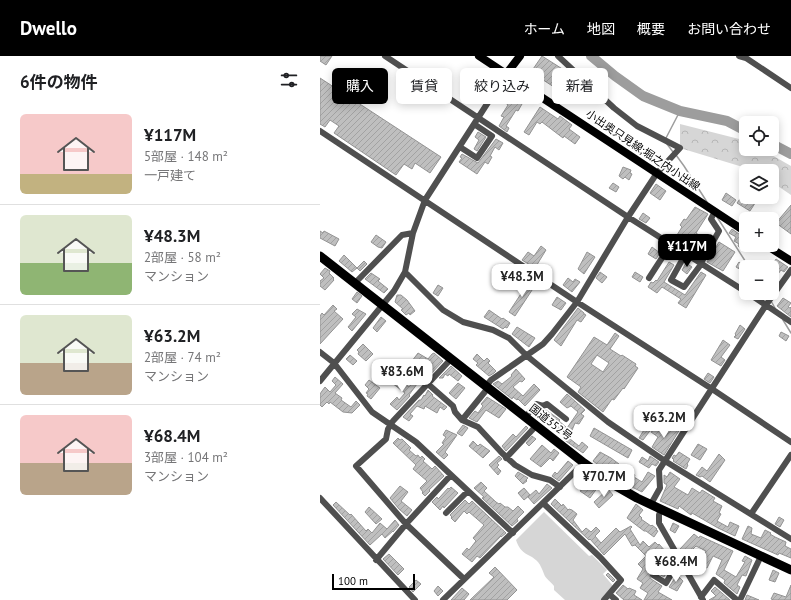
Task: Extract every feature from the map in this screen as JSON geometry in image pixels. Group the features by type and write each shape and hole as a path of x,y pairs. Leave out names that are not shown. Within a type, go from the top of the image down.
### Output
{"highway":[{"name":"国道352号","path":"320,256 536,426 616,486 791,570"}],"main road":[{"name":"小出奥只見線;堀之内小出線","path":"479,56 498,68"},
{"path":"511,68 520,56"},
{"name":"小出奥只見線;堀之内小出線","path":"544,98 739,227"},
{"path":"777,252 791,261"}],"street":[{"path":"385,56 628,217 739,287"},
{"path":"462,420 491,380 543,344 577,302 628,217 657,173 680,148 637,126 614,108 558,56"},
{"path":"739,56 747,57 791,88"},
{"path":"320,381 394,291 405,272 413,232 425,200 487,104"},
{"path":"460,147 477,158 492,136 474,124"},
{"path":"320,131 791,442"},
{"path":"686,253 672,280 684,287 701,263 719,231 711,219 715,211"},
{"path":"355,284 402,235 413,232"},
{"path":"649,278 671,244"},
{"path":"651,504 660,488 658,472 766,304 791,270"},
{"path":"405,272 443,310 463,322 503,334 514,342 527,356 608,422 665,461 791,539"},
{"path":"760,300 791,322"},
{"path":"320,352 334,363 372,412 416,442 513,533"},
{"path":"451,359 391,424 388,428 386,439 356,466 406,524 464,579"},
{"path":"428,384 453,406 455,412 462,420 478,428 506,458 526,471 550,480 560,487"},
{"path":"528,414 536,404 544,406 547,404 566,419"},
{"path":"506,458 536,426"},
{"path":"751,514 791,455"},
{"path":"443,600 584,463"},
{"path":"376,560 406,524 451,475"},
{"path":"446,513 468,491"},
{"path":"320,498 376,560 415,600"},
{"path":"543,503 622,580 604,600"},
{"path":"662,509 659,523 702,599 714,580 737,600"},
{"path":"740,600 761,556"},
{"path":"653,575 666,582 680,559"},
{"path":"609,594 616,600"}],"green space":[{"path":"680,124 739,139 739,156 773,156 791,166 791,195 779,187 779,164 739,164 739,166 680,148"},
{"path":"544,512 589,556 592,555 607,570 603,574 614,587 601,600 565,600 554,590 554,586 546,577 538,562 523,552 518,545 516,540"}],"building":[{"path":"320,56 332,56 326,65 320,61"},
{"path":"542,56 561,68 552,68 552,86 544,80 544,68 534,68"},
{"path":"320,78 332,86 332,104 360,104 441,157 430,173 415,163 412,169 404,164 396,175 334,133 339,126 330,120 325,127 320,124"},
{"path":"507,104 522,104 518,111 516,110 506,126 509,128 507,132 499,126 504,117 501,116 508,105"},
{"path":"540,107 558,119 560,116 572,125 569,129 580,137 575,144 564,136 563,138 542,122 540,124 537,122 529,135 524,132"},
{"path":"478,132 486,137 477,151 474,149 479,140 475,137"},
{"path":"496,139 503,143 499,150 495,147 488,164 485,162 477,174 459,162 462,158 460,157 462,154 478,163"},
{"path":"623,167 631,170 630,173 632,174 629,180 625,177 623,179 619,176"},
{"path":"613,183 619,187 616,192 609,188"},
{"path":"656,184 666,191 660,200 650,193"},
{"path":"726,193 736,200 732,206 722,200"},
{"path":"739,200 739,204 754,204 750,211 737,203"},
{"path":"791,205 791,234 779,225 779,219"},
{"path":"695,207 708,214 696,233 700,236 696,243 704,248 699,257 681,245 684,240 677,235 682,227 680,225 684,219 686,220"},
{"path":"643,213 650,218 646,223 639,219"},
{"path":"732,229 739,234 739,244 734,241 736,237 729,233"},
{"path":"320,231 323,233 324,231 339,239 335,246 320,238"},
{"path":"376,235 386,242 382,248 371,242"},
{"path":"719,242 735,252 723,271 707,262"},
{"path":"541,246 546,250 535,268 522,260 528,252 534,256"},
{"path":"652,247 660,253 656,259 648,254"},
{"path":"587,252 595,257 584,274 578,269"},
{"path":"344,255 357,268 352,272 339,261"},
{"path":"364,261 367,264 360,271 357,268"},
{"path":"779,261 788,267 784,272 781,270 779,273"},
{"path":"669,262 674,265 664,282 685,295 701,272 706,275 686,308 678,303 681,299 662,287 657,293 648,287 651,282 653,283 656,280 657,281"},
{"path":"739,262 739,269 736,267"},
{"path":"686,263 692,267 687,274 682,270"},
{"path":"325,268 330,271 329,273 334,280 325,290 320,286 320,281 324,278 320,274"},
{"path":"600,272 607,277 602,283 596,278"},
{"path":"635,272 643,277 640,282 632,277"},
{"path":"371,273 380,279 378,281 388,289 384,293 365,279"},
{"path":"568,278 573,282 575,279 580,282 572,292 563,285"},
{"path":"530,280 536,284 515,316 509,312"},
{"path":"438,285 443,288 438,296 433,293"},
{"path":"357,292 362,296 357,303 352,299"},
{"path":"397,295 401,295 407,300 415,311 410,315 409,313 406,315 401,310 403,309 395,302"},
{"path":"557,297 566,303 561,310 552,305"},
{"path":"783,298 791,303 788,307 791,307 791,317 777,306"},
{"path":"333,305 337,309 334,311 343,319 320,344 320,316 322,313 324,315"},
{"path":"578,308 586,315 581,322 577,320 561,346 554,340"},
{"path":"357,309 366,314 352,331 348,327 356,317 352,314"},
{"path":"489,310 510,323 507,328 505,327 503,329 484,317"},
{"path":"381,317 386,321 377,332 373,328"},
{"path":"740,325 745,329 738,339 734,337"},
{"path":"517,327 535,338 529,347 512,334"},
{"path":"781,332 789,336 786,341 779,336"},
{"path":"615,333 619,336 610,349 636,364 635,366 638,368 624,389 623,388 614,400 612,399 603,412 578,392 581,387 567,377 594,337 607,345","holes":["597,355 609,363 603,372 591,364"]},
{"path":"723,340 730,345 721,357 725,360 721,366 711,360"},
{"path":"363,344 373,354 366,361 358,354 359,352 357,350"},
{"path":"418,353 428,359 434,353 443,361 430,375 412,361"},
{"path":"477,354 484,361 487,358 490,361 488,363 496,371 494,373 489,376 476,365 478,363 473,359"},
{"path":"350,355 357,361 353,365 346,359"},
{"path":"451,366 462,376 458,381 449,374 448,376 445,374 443,378 439,378"},
{"path":"516,369 525,379 513,387 523,396 534,384 540,390 525,406 518,399 517,400 513,397 512,399 493,384 498,381 502,384 512,376 511,375"},
{"path":"708,373 714,377 710,383 704,379"},
{"path":"335,377 343,384 335,393 342,398 341,400 351,407 356,401 360,405 352,413 343,412 330,402 329,404 327,402 322,407 320,405 320,394 325,387 330,392 336,385 332,381"},
{"path":"397,378 409,387 413,382 417,384 409,395 410,396 397,410 390,404 397,397 399,400 405,393 392,383"},
{"path":"369,380 380,388 371,399 367,396 368,394 366,393 369,389 365,385"},
{"path":"458,383 465,388 456,399 449,393"},
{"path":"428,390 433,395 432,396 447,407 444,410 440,407 437,413 425,406 424,409 417,406 410,414 413,416 409,421 403,417 419,400 421,400 424,395 425,396"},
{"path":"567,394 585,410 581,414 584,416 579,424 575,423 570,435 559,428 558,429 544,417 542,420 533,414 538,409 542,413 546,410 560,420 559,421 567,428 578,412 571,406 567,408 560,402"},
{"path":"487,397 506,409 499,418 486,410 477,422 469,418 475,411 478,413 483,406 481,404"},
{"path":"673,424 680,429 664,455 652,447 658,437 651,432 655,426 667,434"},
{"path":"463,425 468,428 462,436 457,433"},
{"path":"647,425 652,428 643,440 639,438"},
{"path":"526,426 528,428 506,451 502,446 513,434 516,437"},
{"path":"594,428 632,450 628,458 590,436"},
{"path":"446,430 457,435 445,452 448,455 444,459 436,452 444,444 442,443 446,437 443,435"},
{"path":"565,435 579,446 582,442 588,447 583,453 563,439"},
{"path":"532,436 536,439 529,446 526,443"},
{"path":"398,438 400,440 402,439 411,448 409,450 416,456 418,455 420,458 422,456 425,459 423,461 432,469 435,466 444,476 429,490 430,491 425,496 420,488 427,481 413,469 416,465 393,443"},
{"path":"473,441 478,446 480,444 490,451 483,458 469,446"},
{"path":"698,444 707,449 700,460 691,455"},
{"path":"542,445 551,453 554,449 559,453 553,461 550,458 541,467 530,459"},
{"path":"600,452 619,464 611,474 593,461"},
{"path":"679,452 690,459 686,469 673,461 674,460 672,458 674,455 676,456"},
{"path":"719,454 725,460 710,482 702,476 700,477 696,475 702,467 707,471"},
{"path":"499,456 502,459 497,463 499,465 497,467 501,471 498,475 489,465"},
{"path":"650,456 659,462 656,466 652,464 649,468 639,462 642,457 648,461"},
{"path":"568,461 573,465 559,481 552,476 555,472 557,474"},
{"path":"628,471 642,482 648,472 655,476 642,492 630,486 633,481 624,476"},
{"path":"518,472 528,478 523,484 515,476"},
{"path":"670,472 680,479 674,487 688,495 692,488 700,493 702,490 715,498 713,501 722,506 719,513 721,514 717,521 728,527 730,522 739,526 735,536 692,513 691,515 679,506 678,509 660,501 667,485 664,483 664,475 667,477"},
{"path":"590,479 594,482 596,479 600,484 590,498 580,491"},
{"path":"481,482 487,488 484,491 496,502 513,511 518,506 524,512 517,519 518,521 512,526 482,498 484,497 474,488"},
{"path":"547,484 552,488 534,504 528,497 536,490 539,494"},
{"path":"400,486 408,492 401,501 412,510 407,516 390,498"},
{"path":"451,487 458,493 444,508 443,506 440,510 432,502 437,497 438,499 448,488 449,489"},
{"path":"524,488 530,495 524,500 518,493"},
{"path":"608,489 613,495 599,508 594,502"},
{"path":"555,499 562,506 563,504 568,510 572,510 577,514 573,520 582,532 586,528 591,532 596,527 600,531 595,536 601,543 616,528 620,532 631,526 632,527 630,529 640,545 643,541 649,547 655,542 658,545 659,544 666,552 665,553 674,559 664,577 654,571 651,571 649,575 651,579 662,586 658,592 672,600 644,600 648,593 640,588 643,583 637,579 643,569 638,564 646,556 635,545 632,546 625,534 604,555 590,539 589,540 551,504"},
{"path":"465,500 469,504 472,501 506,533 501,536 480,558 477,556 472,562 462,554 467,548 469,550 476,541 473,538 484,525 469,512 467,514 464,511 455,522 450,515"},
{"path":"336,502 350,515 351,514 366,531 368,529 372,533 380,523 387,529 395,520 399,525 385,538 382,534 370,545 333,505"},
{"path":"636,504 643,510 639,515 642,518 641,519 657,529 656,530 658,531 654,537 627,518"},
{"path":"369,507 382,519 376,524 365,512"},
{"path":"779,517 784,520 780,527 775,524"},
{"path":"673,523 679,526 675,533 670,530"},
{"path":"748,526 752,528 751,534 761,538 765,530 786,542 785,546 791,549 791,558 779,553 778,555 742,539"},
{"path":"694,534 699,538 700,536 733,551 724,570 736,577 745,562 742,561 745,556 752,560 746,576 742,575 737,585 740,587 737,594 724,583 725,580 716,574 722,560 713,556 707,568 701,565 706,551 696,546 687,555 680,549"},
{"path":"389,554 404,569 398,575 383,559"},
{"path":"495,567 517,590 507,600 470,600 494,577 489,573"},
{"path":"773,570 779,573 775,582 769,580"},
{"path":"608,573 615,580 613,582 606,575"},
{"path":"677,575 683,581 677,591 669,587"},
{"path":"416,580 421,584 413,592 409,587"},
{"path":"623,585 628,589 629,588 636,591 634,595 642,600 624,600 616,593"},
{"path":"791,585 791,600 771,599 774,593 786,597"},
{"path":"438,586 443,591 438,596 434,591"},
{"path":"715,587 730,600 709,600 716,596 711,591"},
{"path":"462,588 469,594 464,600 451,600"},
{"path":"747,595 759,600 745,600"}],"waterway":[{"path":"591,56 615,76 643,96 680,111 727,121 739,127"},
{"path":"666,138 680,111"},
{"path":"667,144 673,152"},
{"path":"779,148 791,154"},
{"path":"676,155 707,202"},
{"path":"717,217 745,260"},
{"path":"771,301 775,308"},
{"path":"783,320 791,333"}]}
